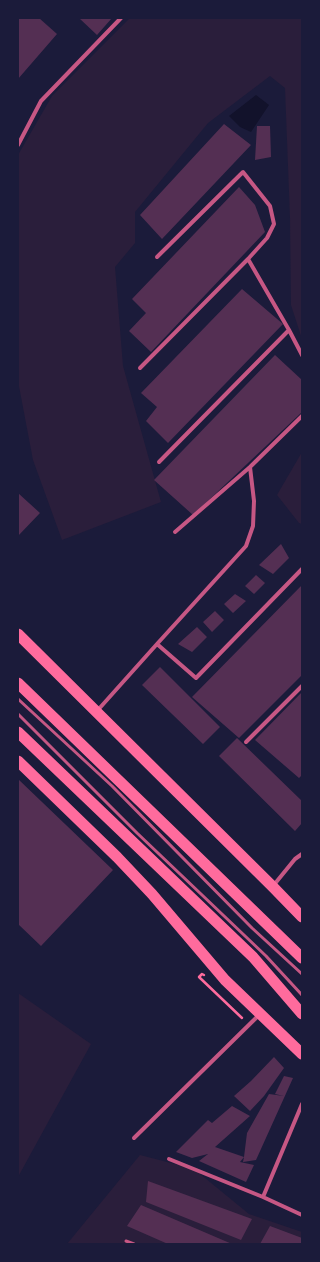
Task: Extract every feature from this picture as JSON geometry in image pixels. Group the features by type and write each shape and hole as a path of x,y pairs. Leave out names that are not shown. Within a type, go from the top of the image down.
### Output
{"highway":[{"path":"18,634 302,917"},
{"path":"18,683 302,958"},
{"path":"18,732 253,957 302,1014"},
{"path":"18,762 122,862 152,894 225,980 302,1054"}],"street":[{"path":"18,145 42,101 121,18"},
{"path":"140,368 267,238 274,224 270,206 243,172 157,257"},
{"path":"248,259 302,355"},
{"path":"159,462 289,330"},
{"path":"175,532 250,467 302,416"},
{"path":"97,712 246,546 253,526 254,501 250,467"},
{"path":"157,644 196,678 302,569"},
{"path":"246,742 302,686"},
{"path":"273,887 295,859 302,854"},
{"path":"134,1138 260,1014"},
{"path":"262,1197 302,1104"},
{"path":"169,1159 302,1215"}],"lane":[{"path":"18,699 112,786 252,928 302,974"},
{"path":"18,714 137,833 266,956 302,995"},
{"path":"126,1241 134,1244"}],"path":[{"path":"207,979 202,974 199,977 239,1015"}],"shaded area":[{"path":"130,18 302,18 302,339 291,305 290,218 285,88 270,76 208,123 135,212 135,243 115,267 123,366 161,502 62,540 33,460 18,381 18,155 52,96"},
{"path":"256,95 269,105 251,132 240,127 229,116"},
{"path":"302,452 302,524 299,523 277,495"},
{"path":"18,993 91,1044 18,1177"},
{"path":"140,1155 194,1169 249,1214 302,1232 302,1244 67,1244"}],"building":[{"path":"18,18 39,18 57,34 18,79"},
{"path":"79,18 112,18 97,35"},
{"path":"224,124 251,145 162,239 140,215"},
{"path":"257,126 270,126 271,157 255,160"},
{"path":"239,187 255,205 265,232 151,352 129,331 146,313 132,299"},
{"path":"242,289 283,324 168,443 146,421 157,407 141,393"},
{"path":"275,355 302,380 302,412 193,515 154,480"},
{"path":"18,493 40,513 18,536"},
{"path":"281,544 289,558 273,574 259,565"},
{"path":"256,575 265,583 254,594 245,586"},
{"path":"302,585 302,675 239,738 192,697"},
{"path":"235,594 246,601 233,613 224,604"},
{"path":"215,611 224,620 212,632 203,622"},
{"path":"197,627 207,637 192,652 178,644"},
{"path":"160,667 220,727 203,744 142,685"},
{"path":"302,692 302,775 299,778 255,740"},
{"path":"237,738 302,801 302,823 295,831 219,756"},
{"path":"18,779 113,870 41,946 18,924"},
{"path":"274,1057 284,1068 264,1096 250,1111 234,1096"},
{"path":"284,1076 293,1078 256,1160 243,1162 247,1133 269,1094 284,1096 275,1094"},
{"path":"232,1106 250,1116 215,1147 244,1157 240,1162 254,1165 246,1182 199,1161 208,1154 192,1158 176,1152 208,1120 212,1123"},
{"path":"148,1181 252,1219 241,1240 146,1202"},
{"path":"141,1205 232,1244 168,1244 127,1226"},
{"path":"270,1226 302,1238 302,1244 260,1244"}]}
